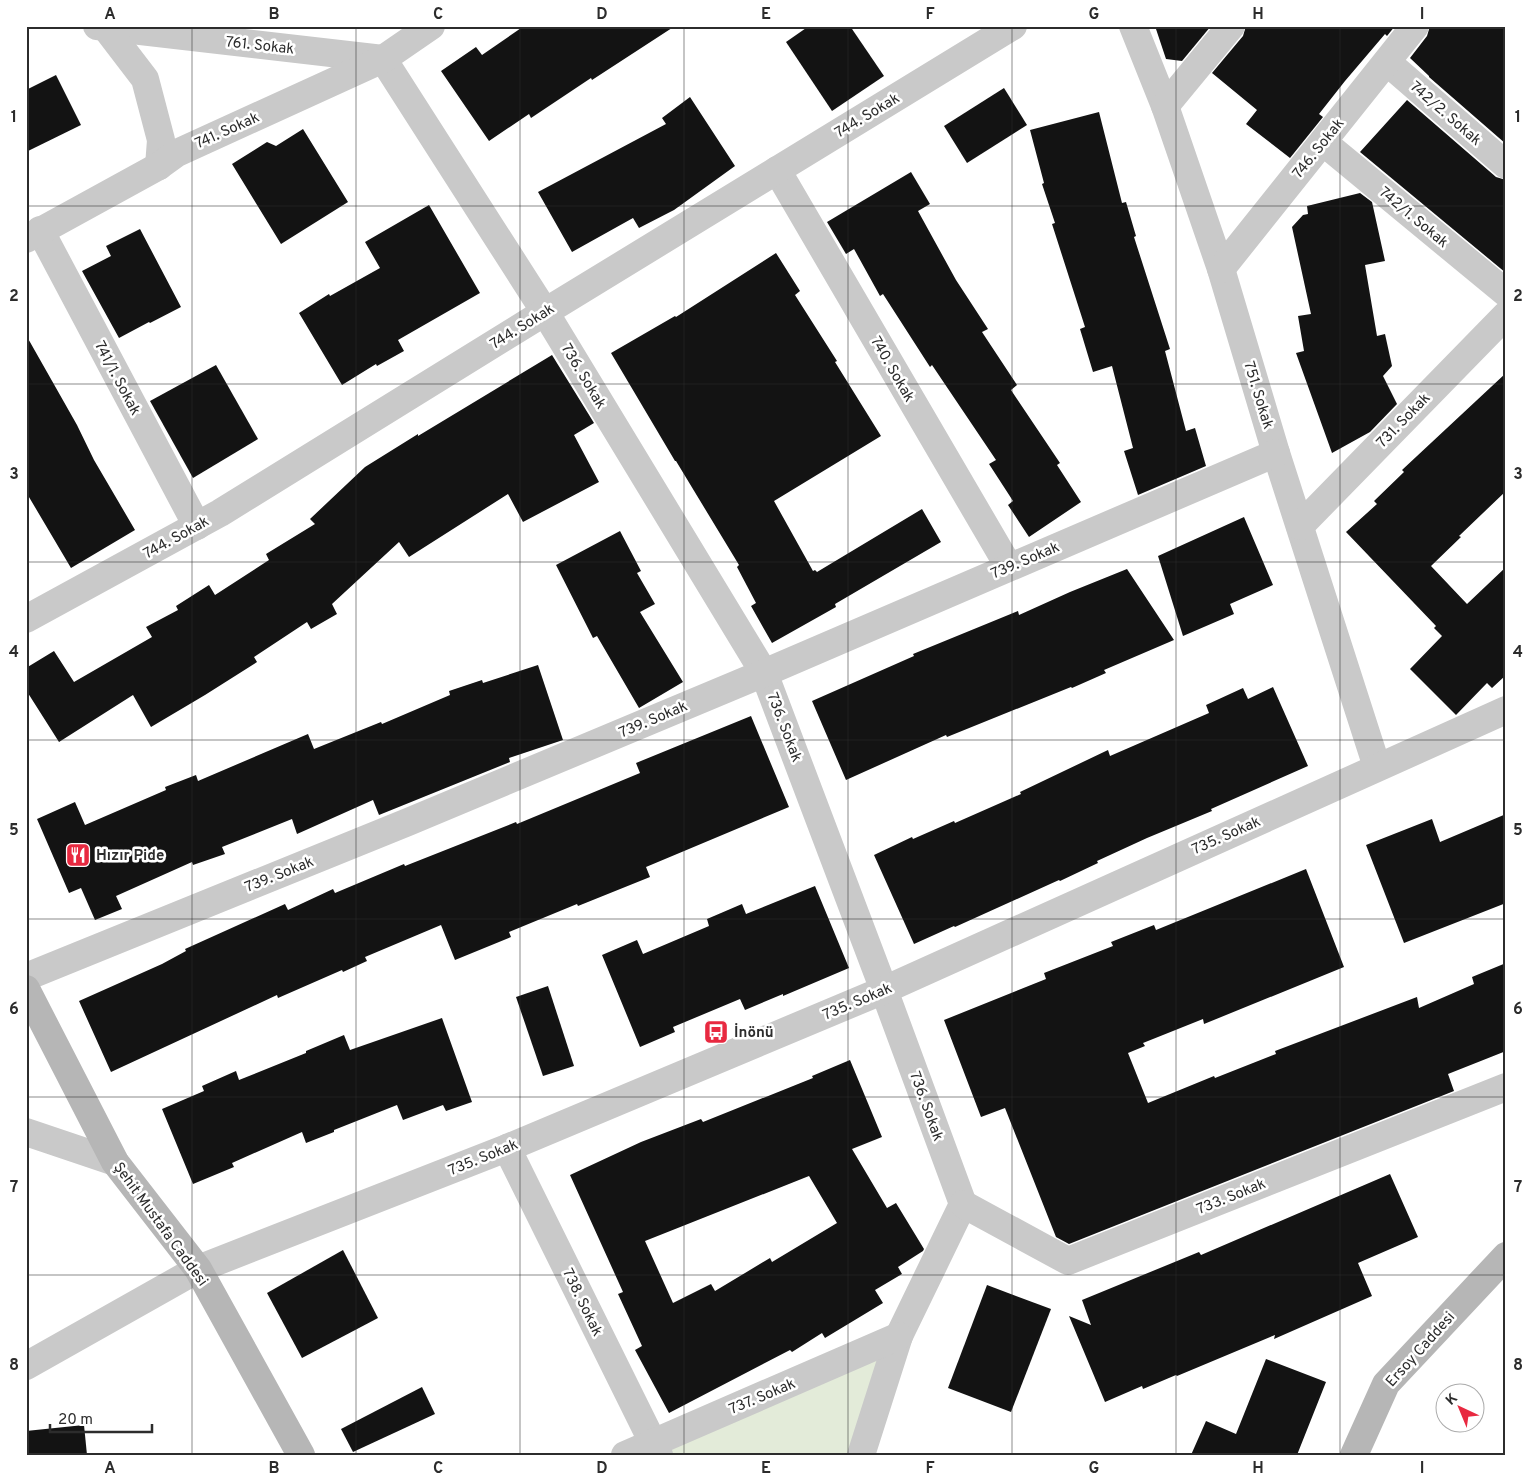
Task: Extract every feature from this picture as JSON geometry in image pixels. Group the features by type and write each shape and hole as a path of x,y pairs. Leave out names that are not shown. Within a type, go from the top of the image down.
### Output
{"street":[{"name":"741. Sokak","path":"33,235 159,166 177,152 383,59 431,26"},
{"name":"744. Sokak","path":"26,619 197,526 237,502 1013,26"},
{"name":"751. Sokak","path":"1133,26 1165,106 1221,269 1276,453 1378,767"},
{"path":"1165,106 1231,26"},
{"name":"746. Sokak","path":"1221,269 1415,26"},
{"name":"761. Sokak","path":"102,27 383,59"},
{"name":"761. Sokak","path":"102,27 146,78 161,140 159,166"},
{"name":"736. Sokak","path":"383,59 544,312 764,672 963,1204"},
{"name":"742/2. Sokak","path":"1387,62 1506,165"},
{"name":"742/1. Sokak","path":"1323,142 1506,293"},
{"name":"740. Sokak","path":"778,170 1009,567"},
{"name":"741/1. Sokak","path":"33,235 197,526"},
{"name":"731. Sokak","path":"1300,526 1506,315"},
{"name":"739. Sokak","path":"26,978 408,822 1276,453"},
{"name":"735. Sokak","path":"26,1366 198,1269 507,1148 884,990 1506,710"},
{"name":"Şehit Mustafa Caddesi","path":"26,989 115,1162 198,1269 302,1455"},
{"name":"733. Sokak","path":"963,1204 1068,1261 1506,1088"},
{"path":"26,1132 115,1162"},
{"name":"738. Sokak","path":"507,1148 656,1448"},
{"path":"861,1455 899,1336 963,1204"},
{"name":"Ersoy Caddesi","path":"1354,1455 1386,1384 1506,1256"},
{"name":"737. Sokak","path":"624,1455 656,1448 899,1336"}],"green space":[{"path":"879,1358 849,1455 672,1455 668,1447"}],"building":[{"path":"524,26 675,26 531,118 529,114 489,141 441,71 476,47 482,55"},
{"path":"809,26 850,26 884,76 832,111 786,42"},
{"path":"1155,26 1211,26 1182,61 1166,59"},
{"path":"1246,26 1395,26 1387,36 1385,34 1345,81 1319,114 1323,117 1290,158 1246,124 1257,110 1212,73 1243,36"},
{"path":"1430,26 1506,26 1506,144 1410,58 1427,36"},
{"path":"56,75 81,125 26,152 26,90"},
{"path":"1004,88 1027,125 967,163 944,126"},
{"path":"690,97 735,166 674,210 639,228 633,218 572,252 538,192 666,124 662,118"},
{"path":"1407,100 1496,177 1506,180 1506,273 1360,152"},
{"path":"1099,112 1122,203 1126,202 1136,236 1134,237 1170,349 1165,351 1186,431 1195,428 1206,466 1138,495 1124,451 1133,448 1112,366 1093,372 1080,329 1085,327 1052,224 1055,223 1042,184 1044,183 1030,130"},
{"path":"303,129 348,202 281,244 232,164 267,142 276,146"},
{"path":"911,172 930,204 918,211 956,280 988,329 982,332 1017,385 1011,390 1060,463 1057,465 1081,502 1029,537 1008,505 1013,501 989,464 996,460 932,365 930,367 883,294 880,296 854,249 846,254 827,222"},
{"path":"1360,193 1372,202 1385,261 1365,265 1377,336 1385,334 1392,366 1383,376 1397,404 1370,432 1332,453 1296,353 1304,351 1298,316 1311,314 1292,227 1303,215 1308,214 1307,206"},
{"path":"429,205 480,293 398,340 404,351 377,366 376,364 342,385 299,313 329,294 330,296 380,268 365,242"},
{"path":"140,229 181,307 119,338 82,271 111,256 106,246"},
{"path":"776,253 800,291 795,295 881,436 774,501 813,571 817,572 922,509 941,542 835,604 836,607 772,643 751,606 756,603 737,567 739,565 611,353 676,317"},
{"path":"26,335 77,425 94,460 135,530 71,568 26,492"},
{"path":"552,355 594,423 574,435 599,482 523,522 508,494 409,557 399,542 332,604 337,614 311,629 307,622 254,657 257,662 151,727 133,695 59,742 26,690 26,668 54,651 74,682 152,637 146,627 178,610 176,606 209,585 215,595 269,560 266,554 315,524 310,519 365,467"},
{"path":"216,365 258,439 193,478 150,401"},
{"path":"1506,373 1506,491 1431,566 1467,604 1506,567 1506,675 1492,688 1487,683 1456,715 1410,669 1442,636 1434,628 1436,626 1346,532 1377,504 1374,501 1404,472 1402,470"},
{"path":"1244,517 1273,585 1230,604 1234,614 1183,636 1158,556"},
{"path":"620,531 641,571 637,573 655,604 640,612 683,682 639,708 597,636 593,638 556,565"},
{"path":"1127,569 1174,640 1104,670 1106,673 1072,688 947,737 946,735 846,780 812,701 914,656 913,654 1018,611 1019,615"},
{"path":"538,665 563,740 509,758 510,762 379,815 373,800 297,834 292,819 222,847 225,854 193,865 192,862 116,896 122,909 95,920 81,888 69,893 37,819 75,802 85,825 166,790 165,787 196,775 198,781 308,734 314,749 381,722 382,724 450,695 449,691 482,680 483,683"},
{"path":"1273,687 1308,766 1211,809 1212,811 1097,861 1098,863 1060,881 914,944 874,855 912,837 913,839 954,821 955,823 1021,794 1020,792 1108,750 1110,756 1209,713 1206,705 1243,688 1248,699"},
{"path":"751,716 789,807 646,867 650,877 509,932 511,937 455,960 441,925 365,957 367,961 343,972 342,970 278,998 277,995 111,1072 79,1001 162,964 186,951 185,949 285,904 288,910 333,889 335,893 404,864 405,866 516,822 517,824 640,773 636,763"},
{"path":"1506,814 1506,903 1404,943 1366,845 1432,819 1440,842"},
{"path":"1306,869 1344,967 1204,1024 1203,1019 1143,1043 1145,1046 1128,1053 1148,1103 1214,1076 1215,1078 1276,1054 1275,1051 1417,997 1419,1008 1474,984 1472,977 1506,963 1506,1051 1448,1074 1454,1091 1069,1244 1056,1237 1005,1108 981,1117 944,1020 1046,979 1044,973 1113,946 1111,942 1154,925 1156,930"},
{"path":"815,886 849,968 745,1010 740,999 673,1027 675,1032 640,1047 602,955 637,940 643,954 709,926 707,919 742,904 746,914"},
{"path":"548,986 574,1066 543,1076 516,997"},
{"path":"442,1018 472,1102 446,1111 443,1105 403,1120 397,1105 306,1143 302,1132 232,1163 234,1167 193,1184 162,1109 204,1091 202,1086 236,1071 239,1080 306,1053 306,1051 344,1035 350,1050"},
{"path":"850,1060 882,1137 852,1149 887,1208 896,1203 924,1249 898,1267 902,1274 875,1290 883,1303 825,1338 822,1333 792,1352 790,1350 669,1413 635,1350 642,1346 618,1294 623,1292 570,1175 641,1142 701,1119 703,1122 813,1078 812,1076","holes":["809,1176 837,1223 772,1262 770,1258 715,1291 711,1284 673,1303 645,1241"]},
{"path":"1390,1174 1418,1237 1358,1263 1372,1296 1274,1339 1275,1335 1177,1376 1143,1389 1142,1386 1105,1402 1069,1316 1091,1325 1082,1300 1199,1252 1201,1255"},
{"path":"343,1250 378,1318 302,1358 267,1293"},
{"path":"987,1285 1051,1309 1011,1412 948,1388"},
{"path":"1266,1359 1326,1382 1297,1455 1191,1455 1206,1421 1236,1434"},
{"path":"422,1387 435,1414 353,1452 341,1429"},
{"path":"84,1425 87,1455 26,1455 26,1431"}],"place":[{"name":"Hızır Pide","path":"78,855"},
{"name":"İnönü","path":"716,1032"}]}
